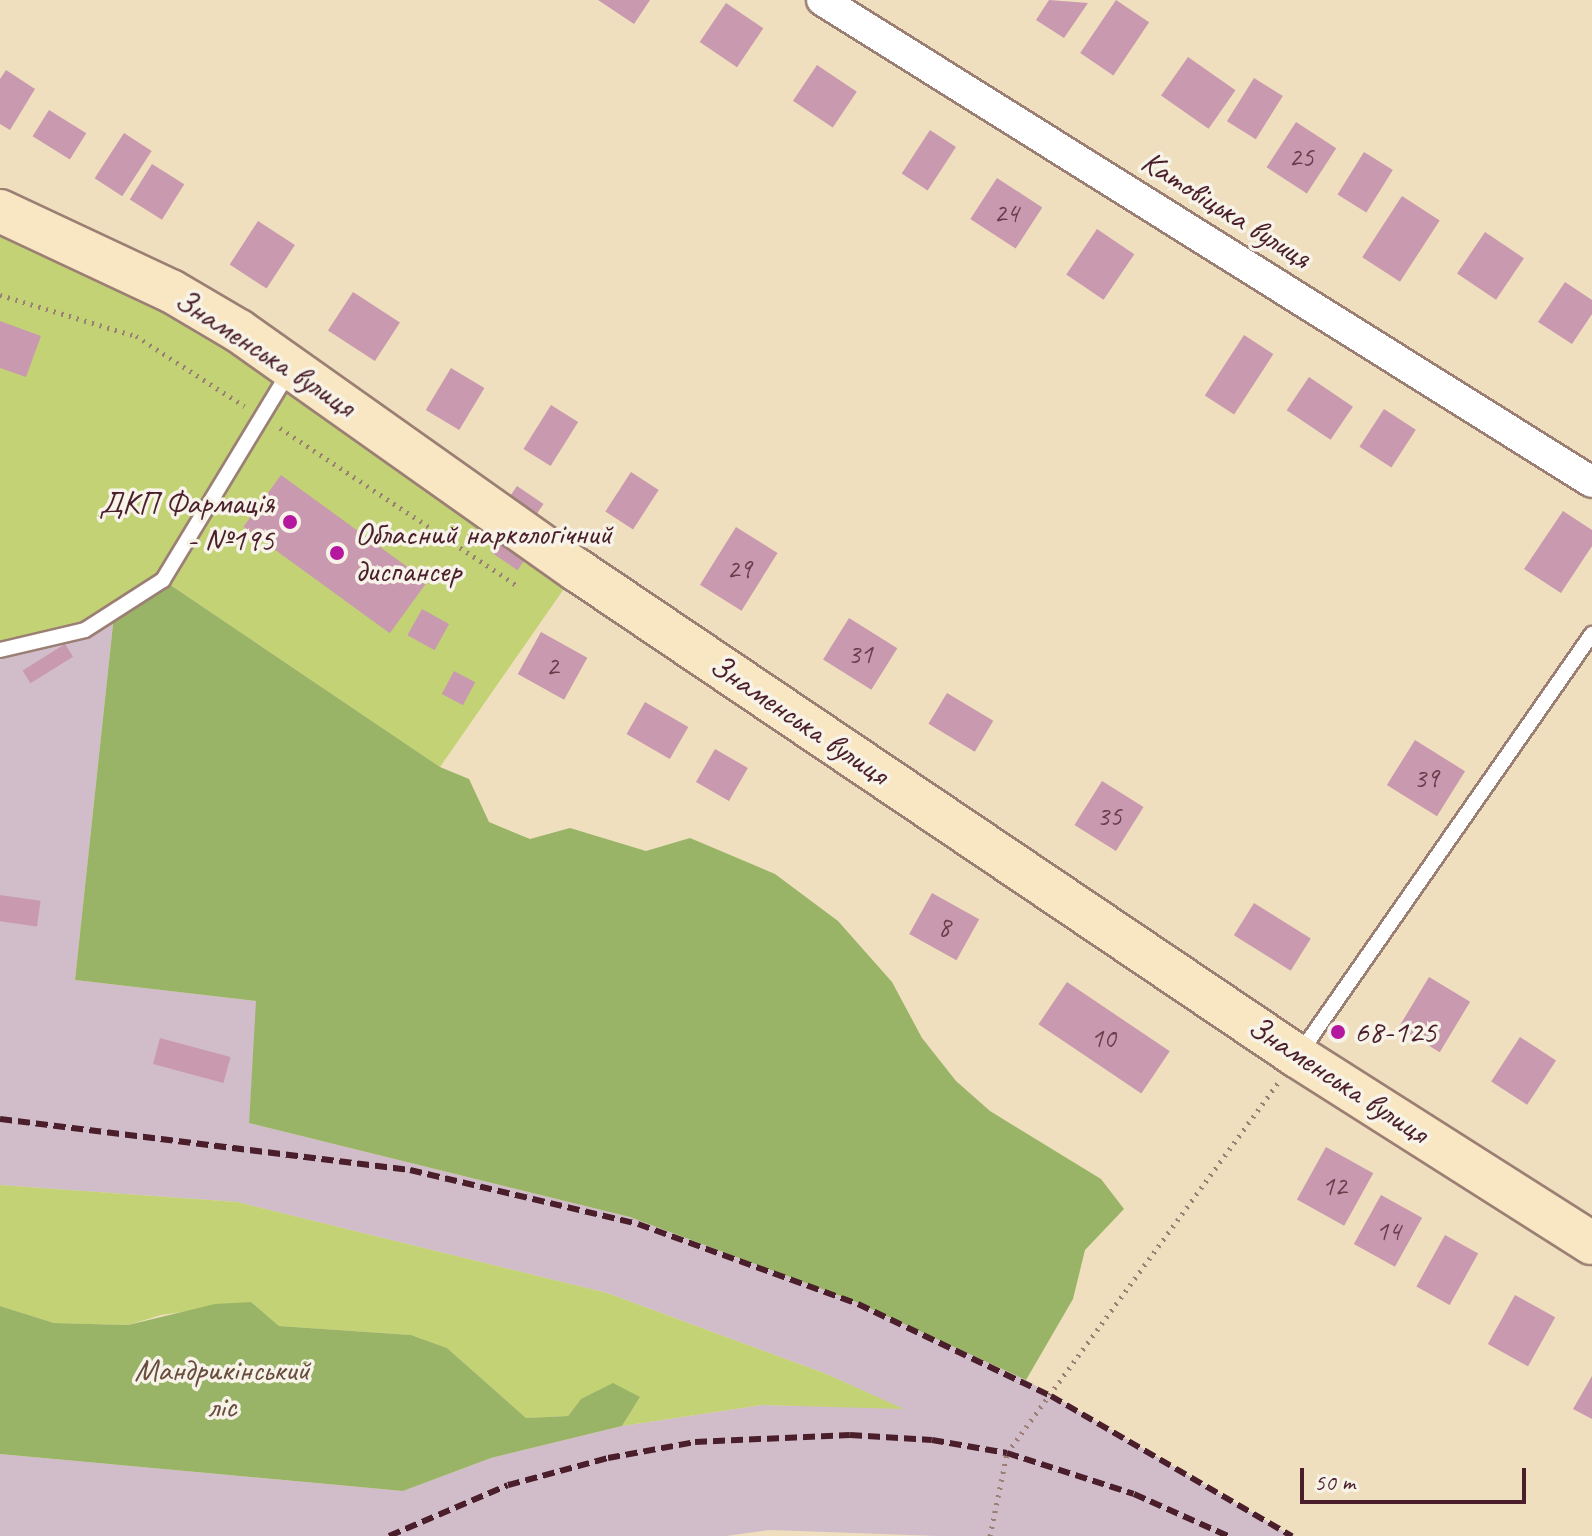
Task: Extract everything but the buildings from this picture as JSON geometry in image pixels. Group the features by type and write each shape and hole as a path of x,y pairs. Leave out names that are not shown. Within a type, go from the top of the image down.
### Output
{"main road":[{"name":"Знаменська вулиця","path":"0,211 171,291 292,366 577,570 1297,1056 1592,1243"}],"street":[{"name":"Катовіцька вулиця","path":"822,0 1592,482"}],"lane":[{"path":"0,650 85,630 163,580 292,366"},
{"path":"1297,1056 1592,634"}],"path":[{"path":"990,1536 1007,1453 1297,1056"}],"shaded area":[{"path":"114,615 75,980 257,1001 249,1123 630,1217 854,1301 1026,1380 1292,1536 937,1536 770,1530 726,1536 0,1536 0,1454 403,1491 491,1458 622,1426 762,1405 901,1408 824,1373 607,1293 237,1202 0,1185 0,650"}],"green space":[{"path":"0,211 171,291 577,570 440,767 163,580 114,615 0,650"},
{"path":"163,580 440,767 469,779 489,822 530,839 570,828 646,851 690,838 775,874 838,921 892,982 922,1038 956,1081 990,1111 1101,1179 1124,1209 1085,1250 1073,1299 1026,1380 854,1301 630,1217 249,1123 256,1001 75,980 114,615"},
{"path":"0,1185 237,1202 607,1293 824,1373 904,1409 762,1405 622,1426 640,1397 581,1399 568,1416 526,1418 447,1348 411,1335 279,1326 251,1302 161,1315 128,1325 54,1323 0,1306"},
{"name":"Мандрикінський ліс","path":"251,1302 279,1326 411,1335 447,1348 526,1418 568,1416 581,1399 613,1383 640,1397 622,1426 491,1458 403,1491 0,1454 0,1306 54,1323 128,1325 215,1304"}],"railway":[{"path":"0,1119 410,1170 638,1224 858,1304 1051,1396 1292,1536"},
{"path":"389,1536 508,1485 608,1458 695,1442 850,1435 932,1440 1007,1453 1134,1494 1228,1536"}],"place":[{"name":"ДКП Фармація - №195","path":"290,522"},
{"name":"Обласний наркологічний диспансер","path":"337,553"},
{"name":"68-125","path":"1338,1032"}]}
